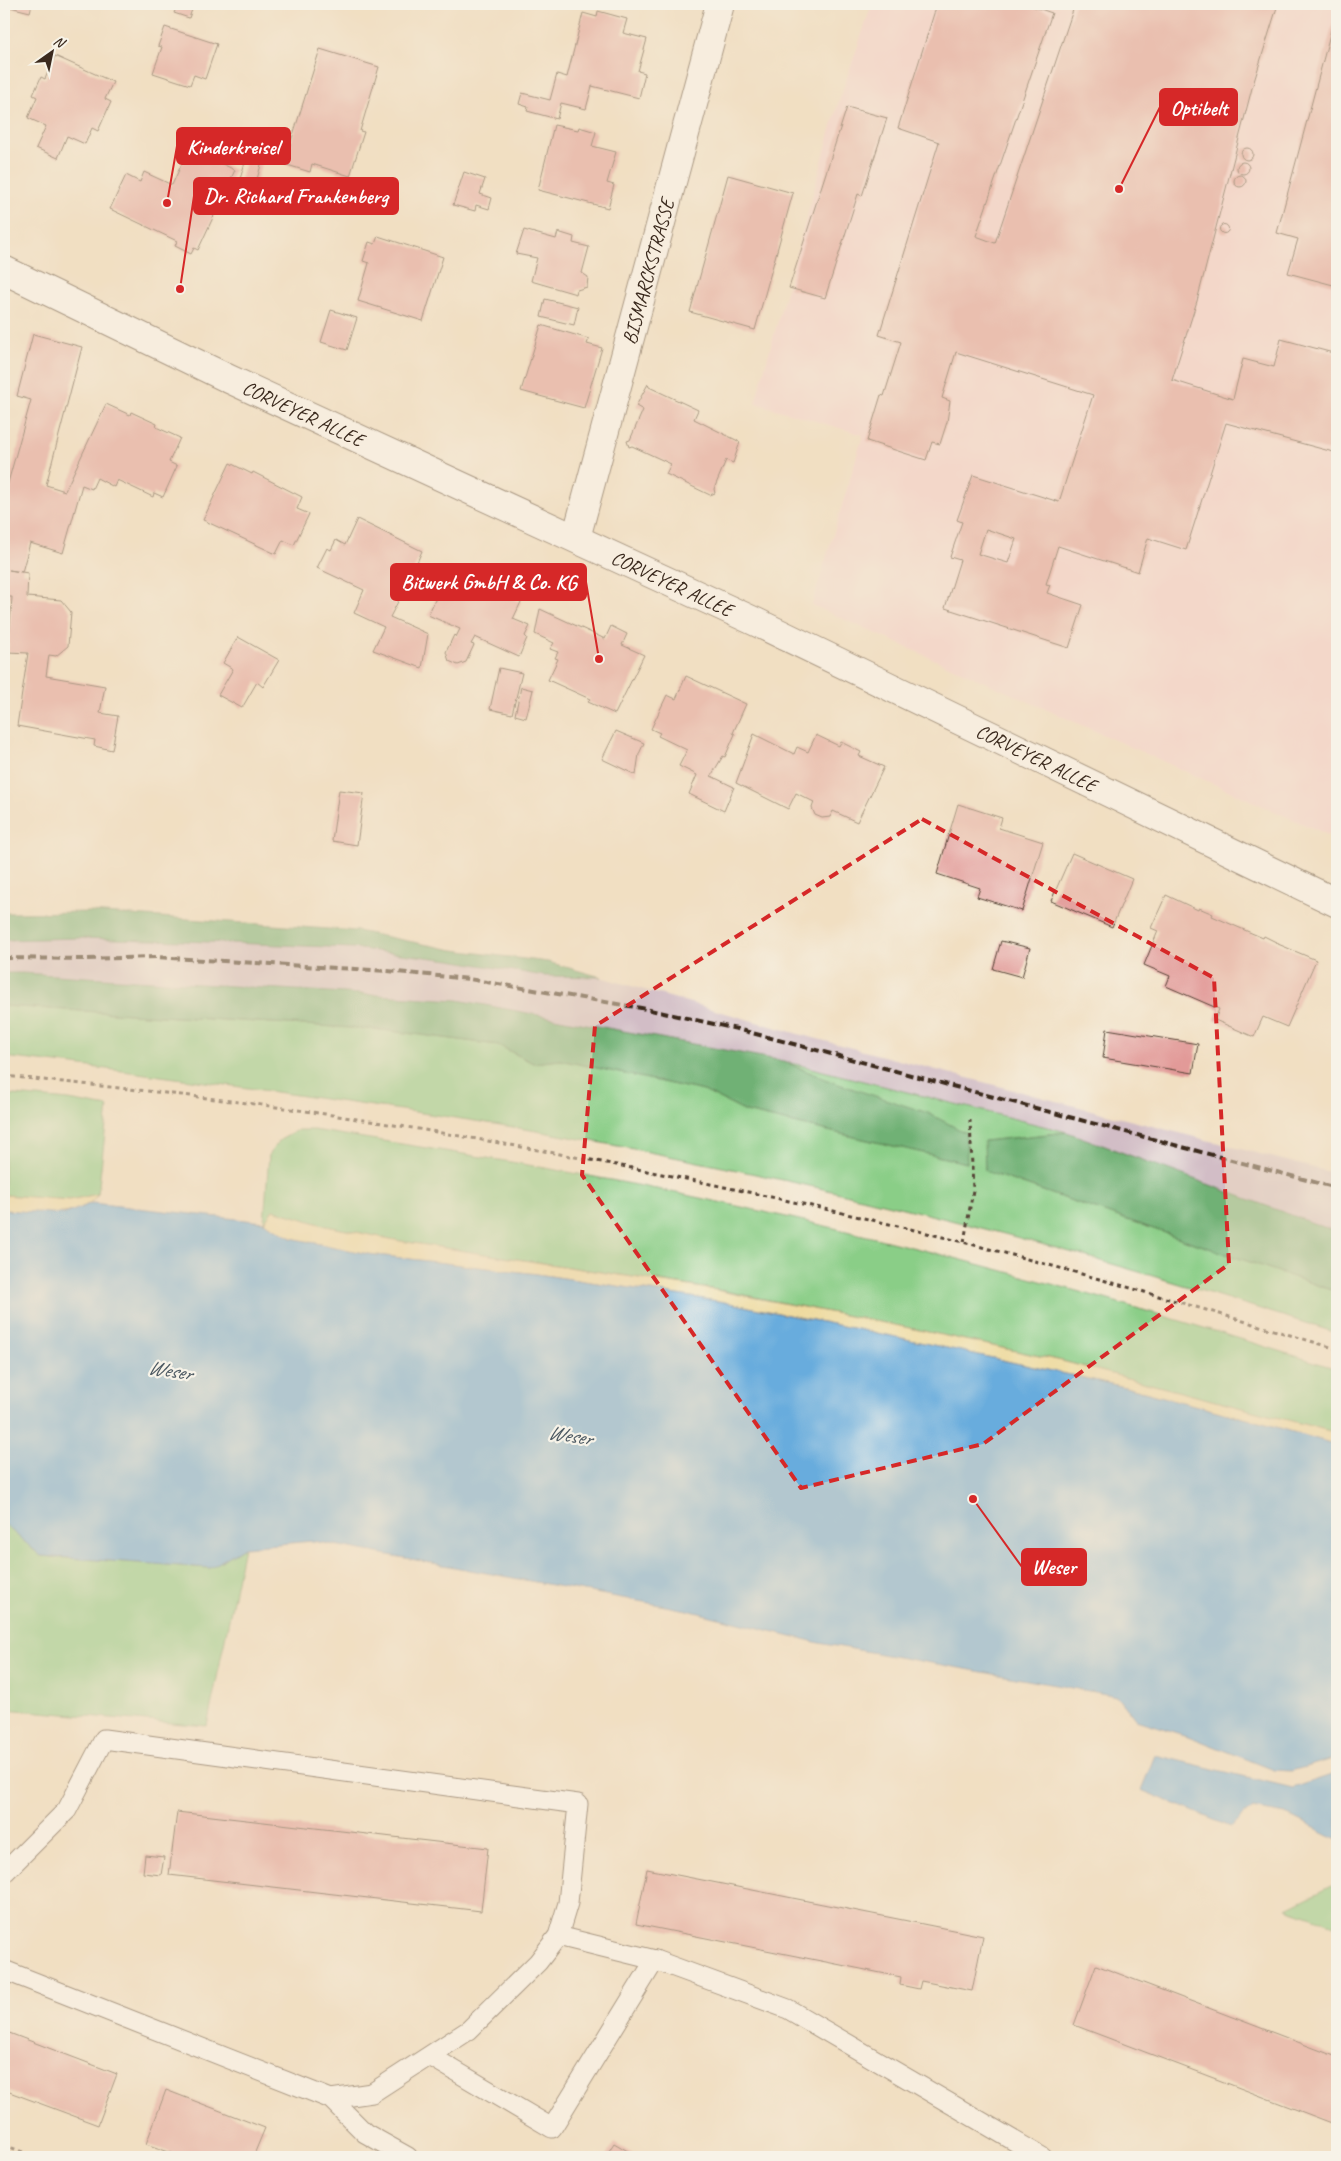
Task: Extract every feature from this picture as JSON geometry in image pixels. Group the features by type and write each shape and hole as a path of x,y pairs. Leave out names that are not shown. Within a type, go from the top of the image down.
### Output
{"street":[{"name":"BISMARCKSTRASSE","path":"576,538 720,4"},
{"name":"CORVEYER ALLEE","path":"4,270 227,378 576,538 1337,903"}],"lane":[{"path":"4,1873 67,1810 104,1739 578,1804 568,1903 558,1936 538,1962 469,2030 430,2056 372,2093 331,2098"},
{"path":"558,1936 655,1960 788,2009 1042,2157"},
{"path":"430,2056 552,2128 655,1960"},
{"path":"4,1970 331,2098 365,2133 408,2157"}],"path":[{"path":"4,1076 193,1097 354,1118 514,1145 690,1180 901,1226 964,1242 1337,1349"},
{"path":"964,1242 973,1190 970,1120"},
{"path":"4,2145 36,2157"}],"highlighted area":[{"path":"922,819 1214,978 1229,1264 983,1444 801,1488 582,1175 595,1026"}],"shaded area":[{"path":"872,4 1337,4 1337,839 812,605 863,435 755,403 838,104"},
{"path":"90,912 357,931 454,950 548,962 798,1034 1337,1174 1337,1232 1067,1132 783,1061 458,1000 4,973 4,913"}],"green space":[{"path":"90,912 357,931 454,950 548,962 601,977 544,976 450,960 352,948 79,938 4,940 4,913"},
{"path":"4,973 458,1000 783,1061 832,1082 928,1113 966,1133 967,1163 746,1112 704,1091 560,1060 533,1063 498,1045 383,1030 4,1006"},
{"path":"4,1006 383,1030 498,1045 533,1063 560,1060 704,1091 746,1112 967,1163 832,1082 783,1061 1067,1132 985,1141 985,1171 1337,1292 1337,1333 1057,1248 867,1199 725,1167 581,1139 479,1122 195,1081 4,1057"},
{"path":"4,1094 69,1100 108,1107 98,1194 70,1200 4,1195"},
{"path":"298,1130 313,1130 514,1162 714,1201 872,1237 1105,1299 1337,1369 1337,1433 1062,1361 724,1291 400,1241 326,1226 273,1210 264,1222 269,1154 280,1140"},
{"path":"1067,1132 1337,1232 1337,1292 985,1171 984,1141"},
{"path":"4,1524 41,1556 210,1568 244,1547 207,1726 4,1709"},
{"path":"1337,1883 1337,1926 1287,1908"}],"sand":[{"path":"98,1194 79,1209 67,1212 55,1214 4,1210 4,1195 70,1200"},
{"path":"273,1210 326,1226 400,1241 716,1290 905,1327 1062,1361 1337,1433 1337,1445 1266,1424 1125,1387 724,1302 537,1274 368,1254 291,1238 264,1222"}],"water":[{"path":"92,1203 264,1222 291,1238 368,1254 537,1274 724,1302 1125,1387 1266,1424 1337,1445 1337,1758 1291,1771 1274,1770 1188,1736 1136,1720 1117,1696 819,1643 687,1610 313,1541 244,1547 210,1568 41,1556 4,1524 4,1210 65,1214"},
{"path":"1155,1755 1293,1788 1337,1773 1337,1839 1286,1814 1252,1808 1231,1827 1141,1790"}],"building":[{"path":"6,4 32,4 30,12 6,6"},
{"path":"178,4 194,4 189,18 174,13"},
{"path":"937,4 1026,4 1052,13 976,236 995,243 1075,4 1278,4 1252,88 1197,301 1172,380 1233,399 1243,359 1274,367 1281,339 1337,354 1337,377 1335,384 1337,384 1337,453 1226,423 1186,550 1148,538 1138,572 1058,546 1046,584 1050,585 1047,593 1083,605 1069,648 945,608 960,560 950,557 962,522 957,520 973,475 1059,502 1093,395 956,352 942,398 950,401 947,422 940,444 932,442 926,460 867,441 881,395 884,396 901,342 879,335 939,142 898,128","holes":["986,529 1016,539 1008,563 978,554"]},
{"path":"1337,8 1337,286 1288,273 1298,239 1277,233"},
{"path":"598,11 627,19 623,33 647,39 638,71 645,73 639,98 592,86 586,109 561,103 557,119 527,111 528,107 519,104 522,93 550,100 557,74 567,77 583,13 597,17"},
{"path":"165,27 217,44 205,79 194,75 190,85 153,73 162,47 158,46"},
{"path":"320,49 379,67 360,131 364,132 350,176 312,164 310,172 284,164"},
{"path":"55,56 113,82 105,99 111,102 98,131 92,128 85,144 67,136 58,158 36,148 46,126 28,118 37,97 33,95 41,77 45,79"},
{"path":"847,107 887,118 862,196 858,194 825,298 789,288"},
{"path":"554,125 578,130 579,127 596,132 592,146 616,152 607,183 614,185 608,208 538,190"},
{"path":"250,146 265,150 256,183 240,179"},
{"path":"189,148 235,170 198,250 194,248 191,254 175,246 177,241 110,209 126,175 140,182 144,172 172,185"},
{"path":"1245,148 1249,148 1253,154 1249,160 1245,160 1241,156 1241,152"},
{"path":"1241,162 1245,162 1249,168 1245,174 1241,174 1237,170 1237,166"},
{"path":"464,172 485,179 480,194 492,198 489,209 476,205 475,211 453,205"},
{"path":"728,175 793,193 755,330 690,312"},
{"path":"1238,175 1242,175 1246,181 1242,187 1238,187 1234,183 1234,179"},
{"path":"1224,224 1229,229 1224,234 1219,229"},
{"path":"524,230 556,239 558,232 574,237 573,243 589,247 582,273 588,277 587,287 577,290 576,294 531,281 537,258 516,254"},
{"path":"378,236 443,257 423,321 358,301 369,263 363,261 369,242 375,244"},
{"path":"545,299 578,307 574,325 541,317"},
{"path":"331,310 357,318 347,350 321,342"},
{"path":"541,325 589,339 587,344 602,348 584,408 521,391"},
{"path":"33,334 82,347 46,485 65,491 106,404 130,415 131,412 157,424 156,427 180,438 169,462 177,466 163,497 154,493 153,497 117,480 114,487 97,478 92,489 82,485 63,553 30,543 22,572 9,570 28,573 27,597 61,600 71,612 68,646 56,656 49,655 46,676 105,686 100,713 118,716 112,750 94,746 95,740 17,726 28,653 8,652 12,597 4,597 4,497 31,400 17,396"},
{"path":"648,384 649,387 698,410 694,419 740,442 733,463 726,460 714,489 715,493 710,495 666,474 671,464 632,446 629,447 627,441 630,440 643,410 636,406"},
{"path":"230,463 252,474 253,472 302,497 297,509 309,514 294,545 283,540 276,554 203,520"},
{"path":"357,519 422,551 407,585 409,586 405,593 403,592 390,617 428,634 422,668 373,650 384,627 354,613 364,590 317,568 327,548 331,550 336,540 345,545"},
{"path":"450,568 476,580 478,577 497,585 495,589 521,602 513,619 530,626 519,657 475,637 471,644 474,645 466,662 458,665 449,661 446,652 454,635 456,637 460,629 428,615"},
{"path":"540,609 605,639 611,626 627,634 622,645 644,655 615,714 588,702 590,699 548,680 558,659 555,658 558,652 550,649 554,643 535,634"},
{"path":"238,637 279,660 263,687 257,682 242,708 218,695 233,669 223,663"},
{"path":"499,668 522,673 512,714 490,709"},
{"path":"686,676 746,704 725,757 723,756 711,776 734,787 724,811 689,794 697,775 679,766 687,750 658,736 660,733 651,729 667,695 676,699"},
{"path":"521,687 533,690 526,718 515,715"},
{"path":"616,731 644,743 639,754 636,775 602,759"},
{"path":"754,734 794,754 797,747 808,752 816,735 839,746 841,742 861,752 859,756 884,767 857,822 833,811 830,817 822,818 815,815 812,808 814,802 796,793 788,809 736,783"},
{"path":"339,790 364,793 357,845 332,841"},
{"path":"958,804 1002,818 999,828 1043,842 1022,911 977,897 980,888 937,874"},
{"path":"1072,853 1132,879 1112,927 1051,901"},
{"path":"1166,895 1316,960 1287,1027 1263,1017 1254,1037 1215,1020 1219,1009 1166,986 1170,976 1144,965 1158,931 1151,928"},
{"path":"1001,941 1030,948 1022,977 993,969"},
{"path":"1107,1029 1198,1044 1193,1073 1103,1058"},
{"path":"177,1812 488,1848 481,1911 169,1875"},
{"path":"145,1855 164,1857 161,1875 143,1873"},
{"path":"647,1869 983,1936 972,1991 921,1981 919,1989 900,1985 901,1977 636,1924"},
{"path":"1096,1965 1337,2057 1337,2125 1074,2025"},
{"path":"4,2031 117,2074 98,2125 4,2090"},
{"path":"166,2090 265,2128 253,2157 183,2157 146,2144"},
{"path":"614,2143 638,2157 605,2157"}],"railway":[{"path":"4,958 84,959 156,957 387,971 469,979 641,1008 737,1029 1337,1188"}],"place":[{"name":"Optibelt","path":"1119,189"},
{"name":"Kinderkreisel","path":"167,203"},
{"name":"Dr. Richard Frankenberg","path":"180,289"},
{"name":"Bitwerk GmbH & Co. KG","path":"599,659"},
{"name":"Weser","path":"973,1499"}]}
